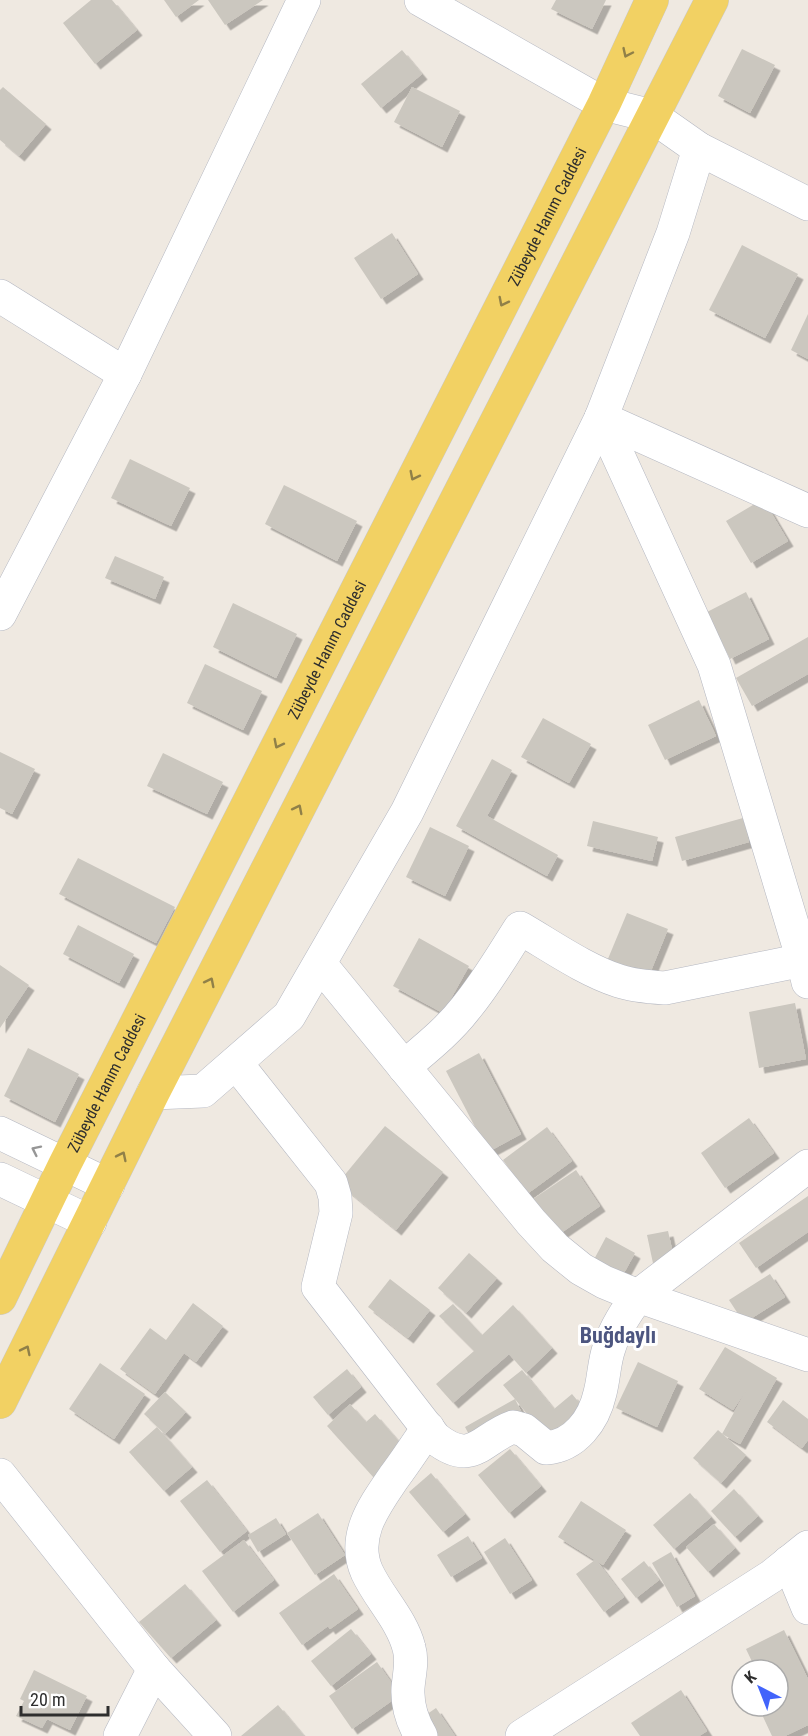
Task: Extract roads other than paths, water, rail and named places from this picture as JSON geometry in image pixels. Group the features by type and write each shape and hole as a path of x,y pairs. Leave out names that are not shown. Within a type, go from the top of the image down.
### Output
{"main road":[{"name":"Zübeyde Hanım Caddesi","path":"0,1298 46,1201 603,104 652,0"},
{"path":"0,1402 153,1093 712,0"}],"street":[{"path":"0,614 125,374 304,0"},
{"path":"421,0 603,104 651,116 699,149 808,204"},
{"path":"153,1093 203,1091 289,1016 408,812 601,418 673,233 699,149"},
{"path":"0,296 125,374"},
{"path":"601,418 808,511"},
{"path":"404,1066 464,1011 520,928 600,973 642,986 665,988 806,971 714,665 601,418"},
{"path":"320,964 531,1222 555,1248 581,1269 604,1282 638,1296 808,1355"},
{"path":"236,1063 331,1183 336,1213 318,1287 435,1438 455,1449 477,1449 513,1427 524,1430 546,1448 554,1448 569,1442 582,1430 597,1404 608,1349 626,1312 638,1296 808,1166"},
{"path":"0,1133 108,1185"},
{"path":"0,1179 90,1222"},
{"path":"421,1736 410,1714 408,1699 410,1650 405,1636 367,1572 362,1555 362,1537 366,1521 375,1505 428,1428"},
{"path":"0,1475 154,1669 215,1736"},
{"path":"522,1736 772,1576 799,1554 808,1608"},
{"path":"120,1736 154,1669"}],"district":[{"name":"Buğdaylı","path":"618,1335"}]}
